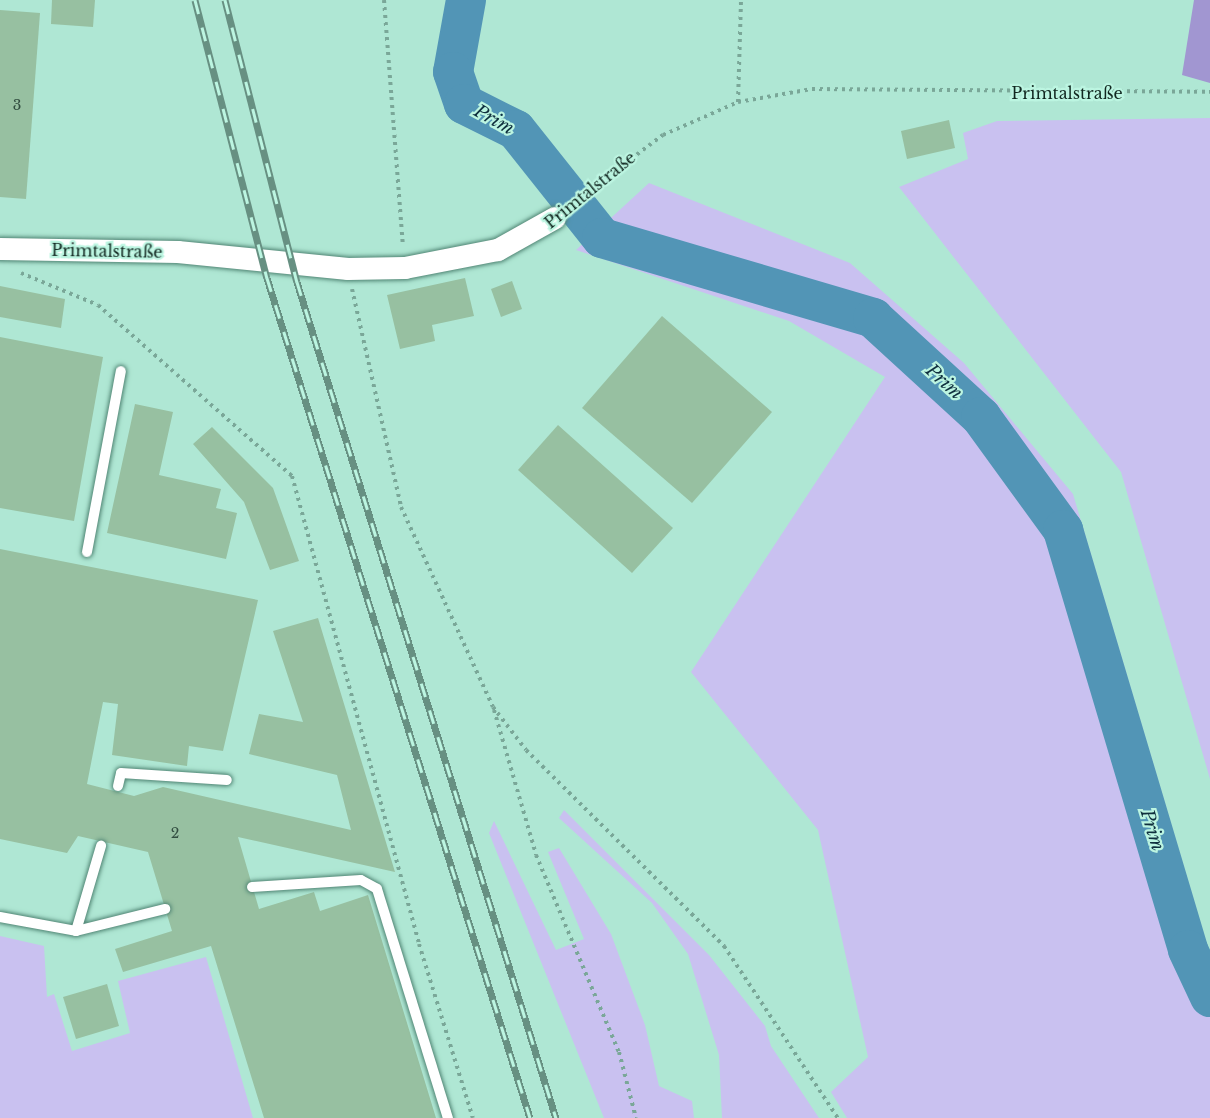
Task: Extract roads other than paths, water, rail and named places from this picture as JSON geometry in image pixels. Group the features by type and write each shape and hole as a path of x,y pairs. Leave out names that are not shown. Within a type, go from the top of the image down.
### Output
{"street":[{"name":"Primtalstraße","path":"0,249 178,252 348,269 405,267 498,250 555,218"}],"lane":[{"path":"87,552 121,371"},
{"path":"118,786 121,773 227,780"},
{"path":"76,931 100,846"},
{"path":"252,887 361,880 377,889 448,1118"},
{"path":"0,917 76,931 165,909"}],"waterway":[{"name":"Prim","path":"466,0 453,72 464,104 516,130 602,238 873,318 981,417 1063,530 1188,950 1210,997"}],"railway":[{"path":"195,0 267,278 530,1118"},
{"path":"225,0 297,282 556,1118"}]}
